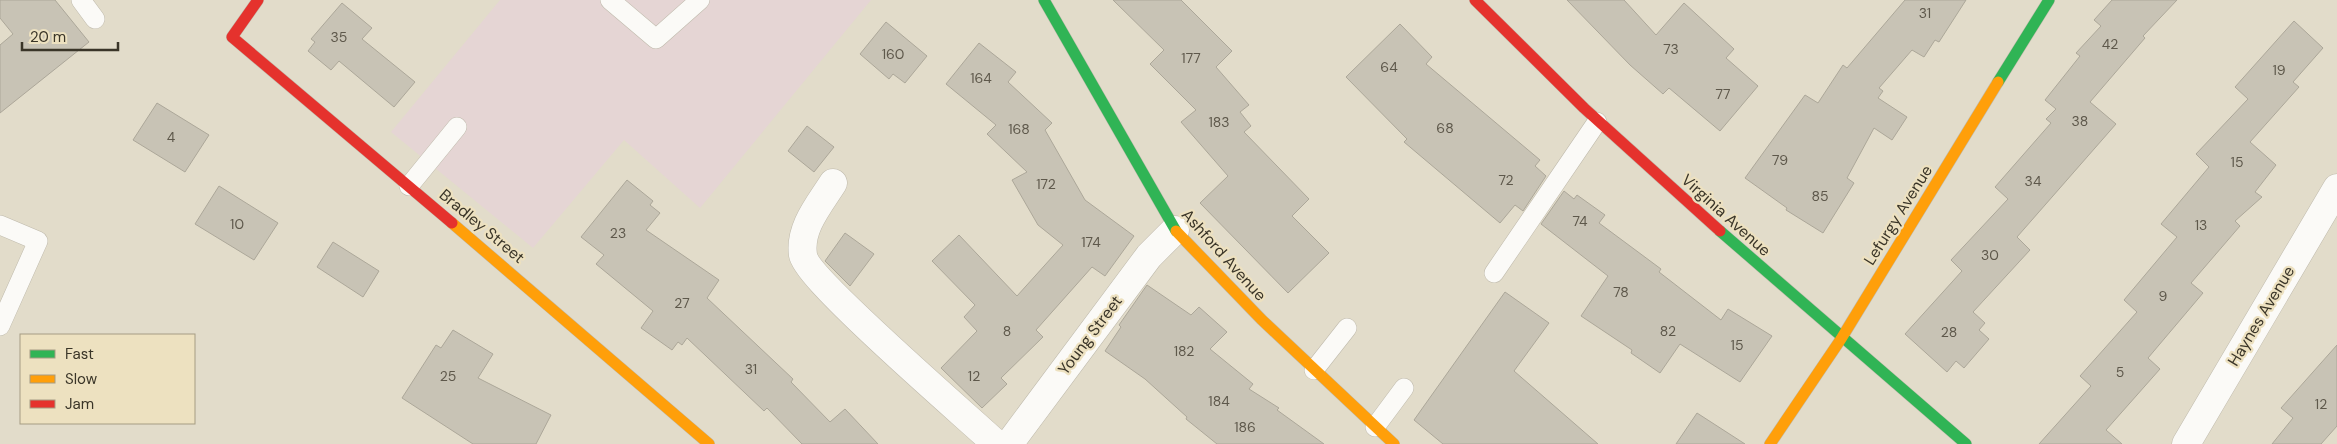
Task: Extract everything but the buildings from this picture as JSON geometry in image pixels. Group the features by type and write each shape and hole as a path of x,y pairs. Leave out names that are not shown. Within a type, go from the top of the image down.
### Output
{"street":[{"name":"Bradley Street","path":"258,0 232,37 550,305 709,444"},
{"name":"Ashford Avenue","path":"1044,0 1175,230 1262,320 1394,444"},
{"name":"Virginia Avenue","path":"1475,0 1528,57 1597,122 1840,339 1966,444"},
{"name":"Lefurgy Avenue","path":"1770,444 1840,339 2048,0"},
{"path":"833,183 802,233 803,257 827,290 993,441 999,444"},
{"name":"Haynes Avenue","path":"2186,444 2337,188"},
{"name":"Young Street","path":"1009,444 1149,256 1175,230"}],"lane":[{"path":"80,0 95,19"},
{"path":"610,0 656,39 700,0"},
{"path":"1494,273 1597,122"},
{"path":"409,186 457,127"},
{"path":"0,225 38,241 0,326"},
{"path":"1314,370 1347,328"},
{"path":"1375,427 1404,388"}],"shaded area":[{"path":"500,0 871,0 700,208 624,140 533,248 391,132"}],"traffic: fast":[{"path":"1044,0 1176,231"},
{"path":"1998,82 2049,0"},
{"path":"1720,231 1966,444"}],"traffic: slow":[{"path":"1770,444 1841,339 1998,82"},
{"path":"452,223 709,444"},
{"path":"1176,231 1262,320 1394,444"}],"traffic: jam":[{"path":"258,0 232,37 452,223"},
{"path":"1475,0 1584,108 1720,231"}]}
